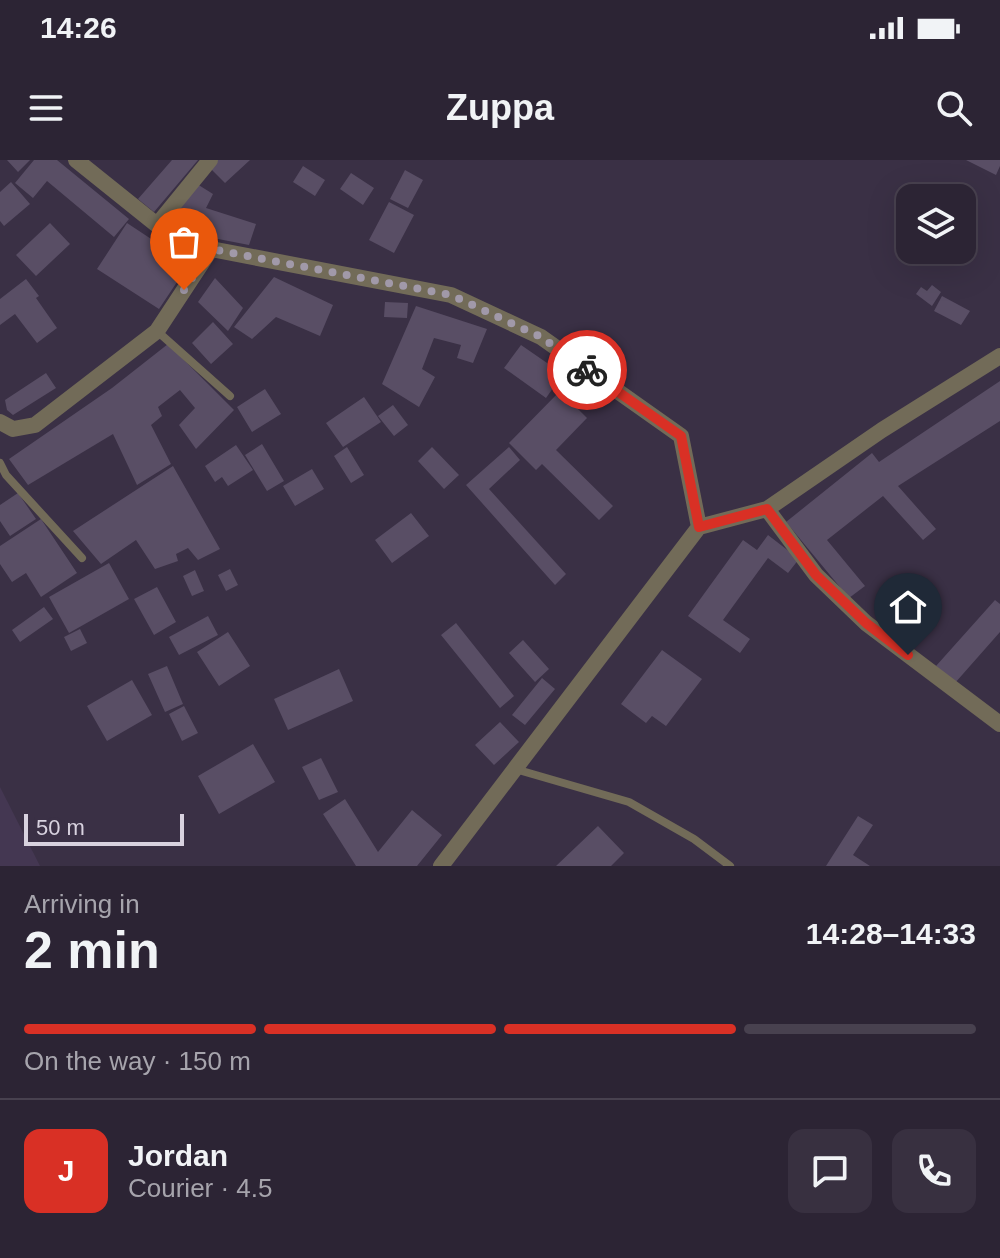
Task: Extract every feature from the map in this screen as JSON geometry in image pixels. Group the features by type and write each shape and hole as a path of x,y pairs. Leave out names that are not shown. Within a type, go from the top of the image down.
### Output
{"street":[{"path":"76,160 157,225 211,249 451,295 541,337 681,436 699,527"},
{"path":"157,225 210,160"},
{"path":"1,426 13,429 35,425 157,331 211,249"},
{"path":"441,866 699,527 767,509 882,430 1000,356"},
{"path":"767,509 816,575 866,623 1000,724"}],"lane":[{"path":"157,331 230,396"},
{"path":"0,463 6,475 82,558"},
{"path":"515,769 629,802 694,839 730,866"}],"shaded area":[{"path":"0,787 40,866 0,866"}],"building":[{"path":"7,160 30,160 18,172"},
{"path":"34,160 57,160 129,219 114,237 47,181 33,198 15,183"},
{"path":"172,160 198,160 154,212 138,199"},
{"path":"214,160 250,160 225,183 208,166"},
{"path":"966,160 1000,160 1000,166 996,175"},
{"path":"303,166 325,180 315,196 293,182"},
{"path":"405,170 423,180 408,208 390,199"},
{"path":"351,173 374,188 363,205 340,189"},
{"path":"11,182 30,204 4,226 0,221 0,192"},
{"path":"197,184 213,194 206,208 256,224 249,245 208,237 172,220"},
{"path":"389,202 414,215 394,253 369,240"},
{"path":"50,223 70,244 36,276 16,255"},
{"path":"127,223 189,264 159,309 97,269"},
{"path":"274,277 333,305 320,336 276,317 252,339 234,327"},
{"path":"215,278 243,308 228,331 198,302"},
{"path":"26,279 57,328 37,343 15,314 0,325 0,299"},
{"path":"932,285 941,292 932,306 916,294 921,287 927,291"},
{"path":"942,296 970,311 961,325 934,311"},
{"path":"385,302 408,303 407,318 384,317"},
{"path":"416,306 487,329 473,363 457,358 461,345 434,338 422,369 435,377 419,407 382,384"},
{"path":"213,322 233,344 211,364 192,343"},
{"path":"168,344 234,410 196,449 179,425 195,408 180,390 158,407 162,416 151,425 171,464 137,485 113,434 28,485 9,459 112,388"},
{"path":"521,345 563,374 546,398 504,368"},
{"path":"46,373 56,388 13,415 7,410 5,400"},
{"path":"1000,381 1000,421 898,486 936,529 923,540 883,496 827,540 865,586 849,598 786,522 872,453 879,462"},
{"path":"265,389 281,414 252,432 237,407"},
{"path":"560,391 587,418 556,450 613,506 599,520 542,464 536,470 509,443"},
{"path":"364,397 381,422 343,447 326,423"},
{"path":"393,405 408,425 394,436 378,416"},
{"path":"262,444 284,481 267,491 245,455"},
{"path":"236,445 253,470 228,486 222,477 215,482 205,466"},
{"path":"347,447 364,475 351,483 334,456"},
{"path":"432,447 459,475 444,489 418,461"},
{"path":"509,447 520,460 489,489 566,574 555,585 466,485"},
{"path":"173,466 220,549 198,560 188,548 176,554 178,561 155,569 136,540 101,564 73,531"},
{"path":"312,469 324,489 295,506 283,486"},
{"path":"18,493 36,519 10,536 0,521 0,505"},
{"path":"411,513 429,536 392,563 375,540"},
{"path":"41,519 77,573 41,597 26,573 12,582 0,564 0,546"},
{"path":"768,535 799,559 788,573 768,558 723,620 750,639 740,653 688,616 743,540 757,550"},
{"path":"109,563 129,599 69,633 49,597"},
{"path":"230,569 238,585 226,591 218,575"},
{"path":"195,570 204,591 192,596 183,576"},
{"path":"157,587 176,622 154,635 134,599"},
{"path":"995,600 1000,604 1000,632 955,683 936,666"},
{"path":"44,607 53,619 20,642 12,630"},
{"path":"208,616 218,635 179,655 169,637"},
{"path":"456,623 514,696 500,708 441,635"},
{"path":"80,629 87,643 71,651 64,637"},
{"path":"228,632 250,666 219,686 197,652"},
{"path":"523,640 549,669 535,682 509,653"},
{"path":"662,650 702,679 666,726 652,716 646,723 621,704"},
{"path":"167,666 183,704 165,712 148,674"},
{"path":"339,669 353,701 288,730 274,699"},
{"path":"542,678 555,689 525,725 512,715"},
{"path":"132,680 152,715 107,741 87,706"},
{"path":"184,706 198,733 182,741 169,714"},
{"path":"500,722 519,742 494,765 475,745"},
{"path":"253,744 275,782 219,814 198,776"},
{"path":"321,758 338,792 319,800 302,767"},
{"path":"345,799 378,852 412,810 442,835 417,866 356,866 323,814"},
{"path":"858,816 873,825 853,855 870,866 826,866"},
{"path":"598,826 624,853 611,866 556,866"}],"way so far":[{"path":"184,290 211,249 451,295 541,337 587,370"}],"route":[{"path":"587,370 681,436 699,527 767,509 816,575 866,623 908,655"}]}
